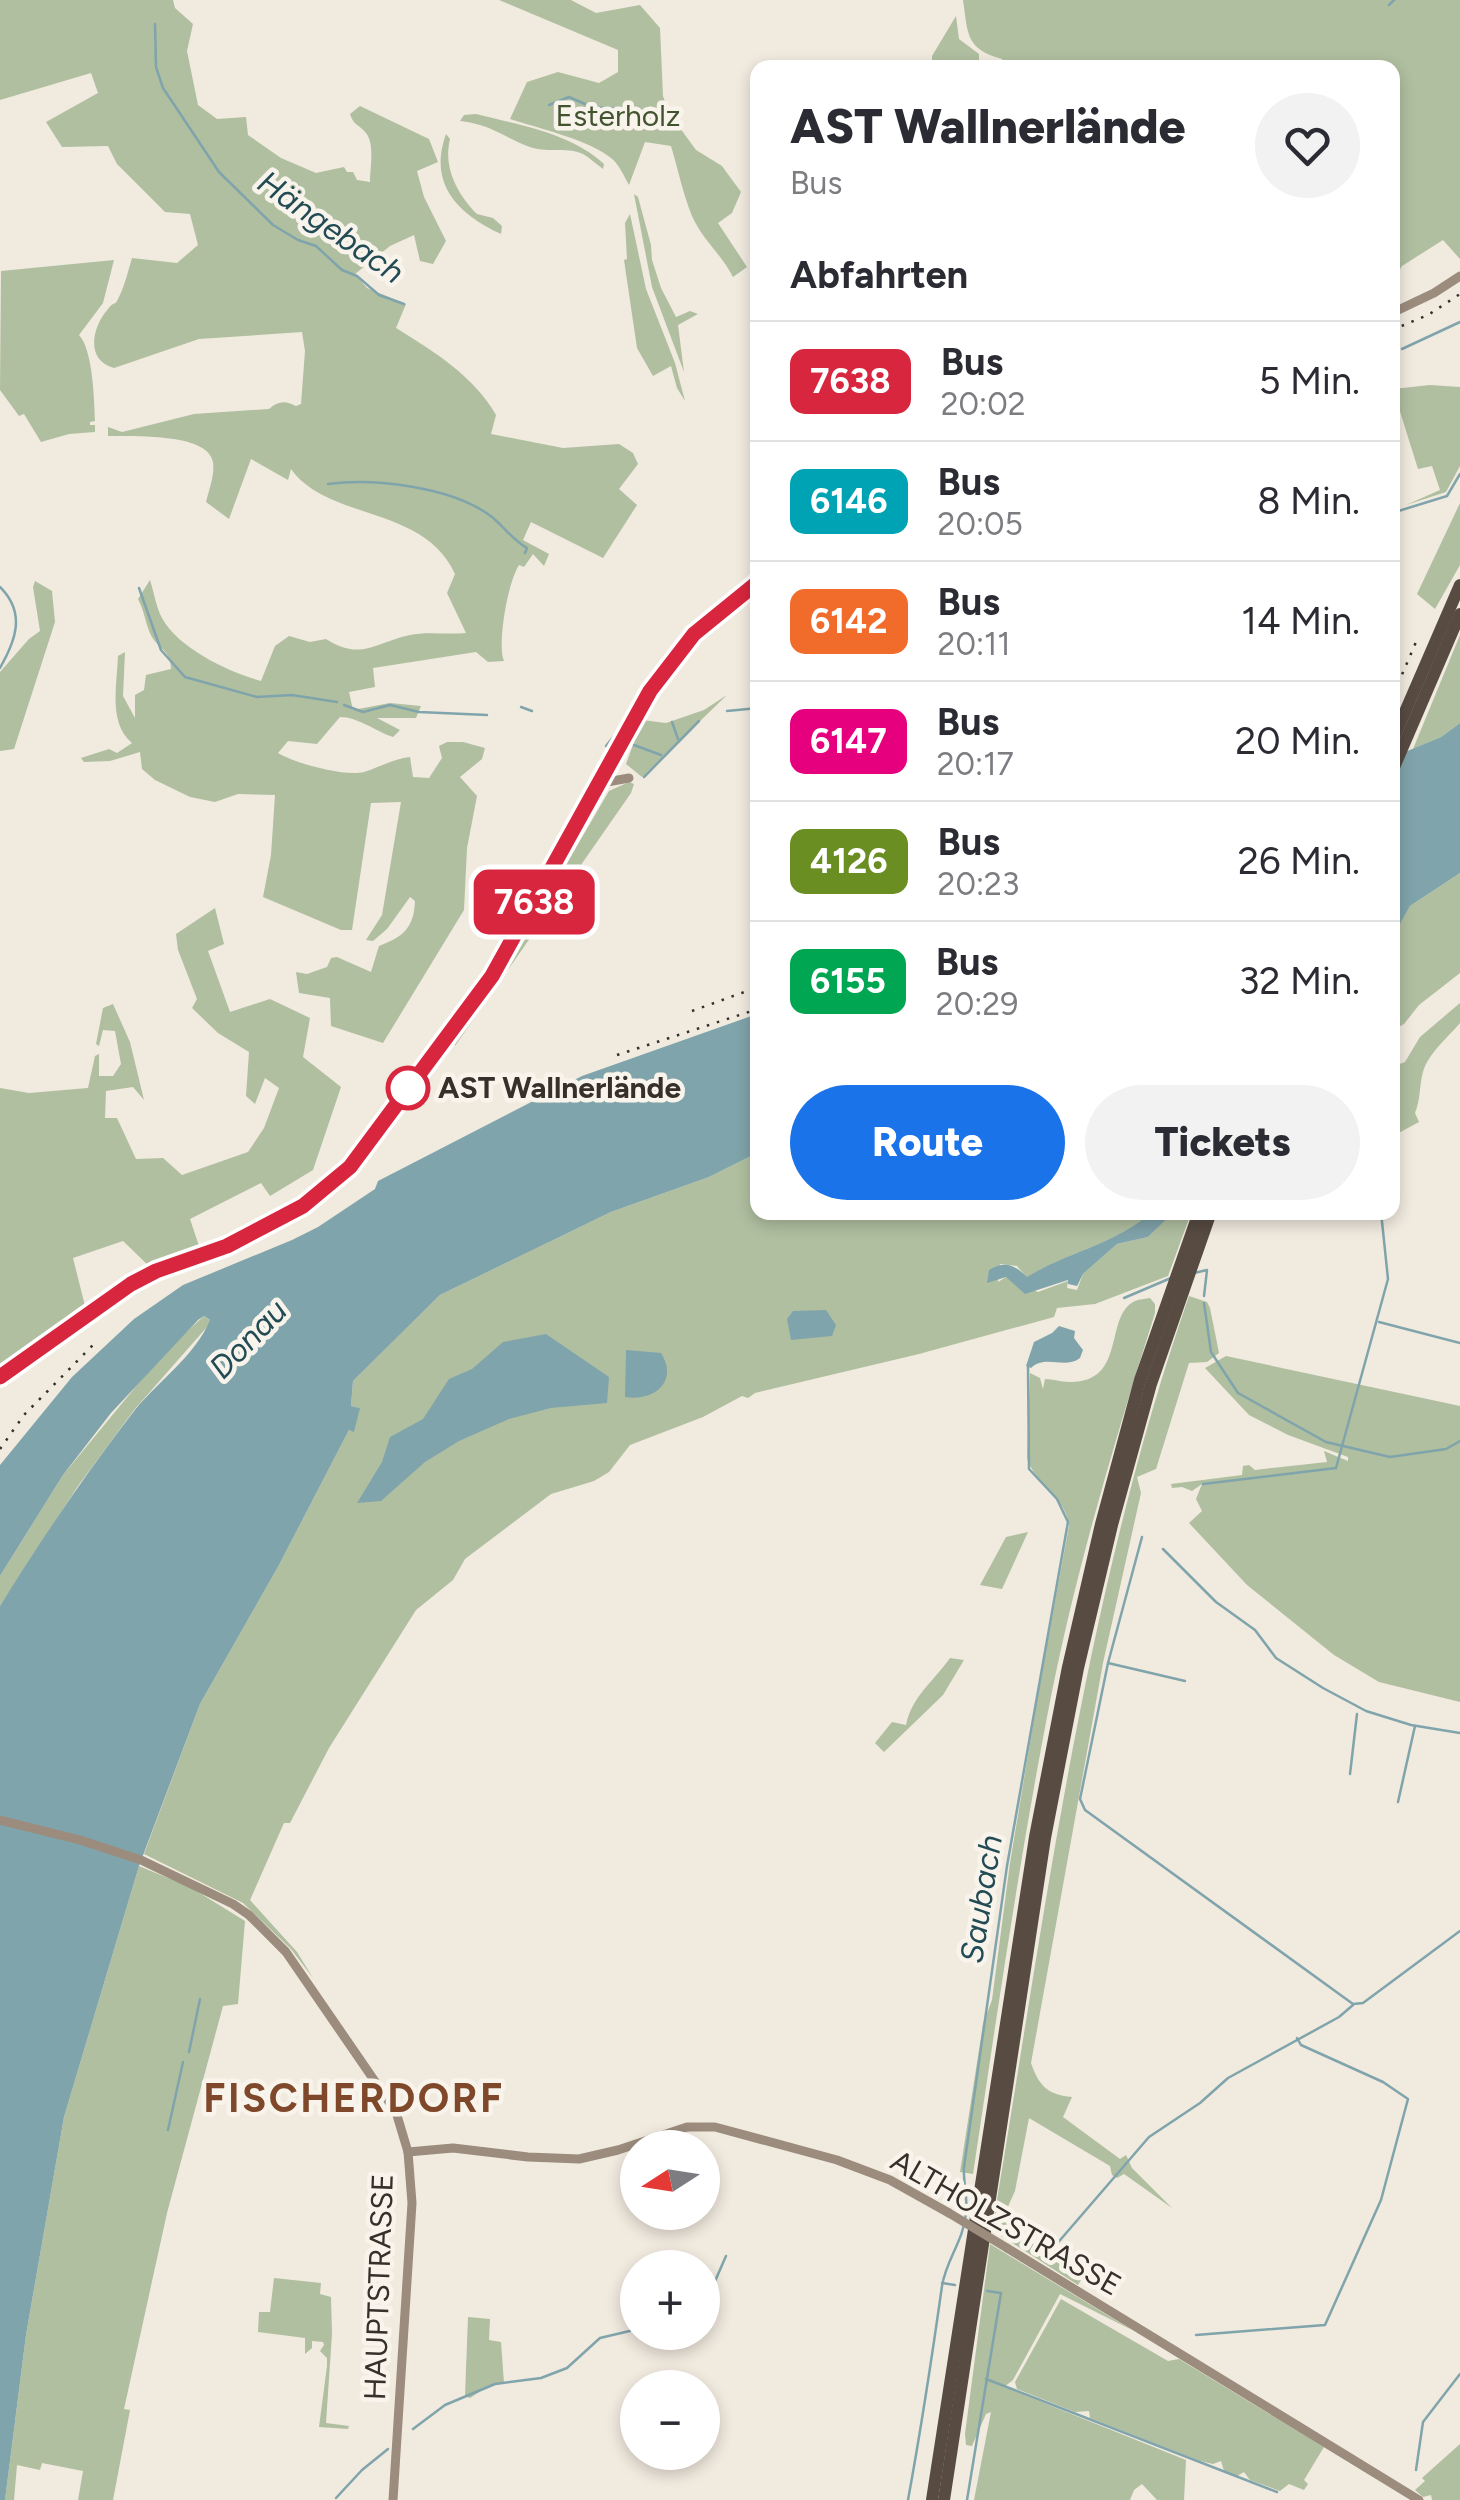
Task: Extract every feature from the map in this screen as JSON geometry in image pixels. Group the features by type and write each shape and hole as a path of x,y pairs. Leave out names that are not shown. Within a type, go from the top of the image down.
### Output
{"highway":[{"path":"1400,752 1455,615 1460,585"},
{"path":"1400,726 1455,615"},
{"path":"932,2500 1035,1838 1068,1667 1101,1524 1197,1220"},
{"path":"947,2500 1046,1838 1071,1706 1112,1525 1167,1317 1208,1220"}],"main road":[{"path":"1400,309 1460,276"},
{"path":"0,1377 131,1284 227,1246 303,1206 350,1167 492,976 637,713 672,660 694,634 750,588"},
{"path":"582,814 607,782 629,778"},
{"name":"HAUPTSTRASSE","path":"0,1820 111,1849 233,1904 273,1936 398,2116 408,2152 412,2218 392,2500"},
{"name":"ALTHOLZSTRASSE","path":"408,2152 453,2148 579,2159 687,2128 715,2126 872,2173 949,2213 1419,2500"}],"green space":[{"path":"0,0 173,0 175,8 193,24 187,51 198,105 217,119 246,117 248,135 281,158 316,173 344,167 357,180 370,182 370,143 350,114 360,106 429,139 438,162 417,171 424,197 446,241 433,264 420,261 414,235 390,246 355,274 367,288 406,304 396,328 438,355 476,388 496,415 491,434 563,448 619,444 633,453 638,464 619,489 637,505 603,558 531,522 523,540 549,554 544,566 533,554 524,567 519,565 515,574 503,629 504,661 488,662 476,652 373,668 375,687 349,692 353,710 390,703 421,706 416,718 377,718 400,730 393,737 340,717 317,744 288,741 278,753 345,773 364,772 410,757 413,777 429,778 442,758 439,746 463,742 485,748 482,759 460,777 477,796 467,848 464,910 383,1043 331,1026 330,998 299,993 296,972 307,974 327,967 331,958 337,957 371,972 379,946 401,935 409,925 415,901 410,897 387,929 373,941 366,940 382,915 401,802 371,803 352,930 341,930 263,897 271,855 275,795 238,794 215,802 190,797 155,780 142,769 140,752 110,761 84,762 81,758 109,749 117,753 132,743 124,735 117,715 118,656 125,652 123,696 135,718 135,695 144,690 146,675 171,669 169,657 150,633 138,599 150,580 162,618 180,640 220,665 261,681 275,646 289,636 310,642 326,639 358,650 417,634 466,633 447,593 455,574 441,552 422,536 328,498 307,486 291,469 288,480 251,459 229,519 206,502 213,467 208,452 197,445 167,438 108,436 108,427 122,432 194,414 269,409 282,402 301,404 305,351 302,332 199,339 114,368 99,358 95,333 117,300 132,258 177,263 198,245 190,214 165,212 117,164 108,146 62,147 46,122 98,93 91,73 0,100"},
{"name":"Esterholz","path":"499,0 571,0 596,13 640,5 660,28 663,96 669,113 696,150 722,166 741,192 732,213 718,223 747,267 733,277 701,232 689,208 671,146 645,142 629,185 616,163 601,152 563,135 510,119 527,82 558,72 599,83 618,72 618,50"},
{"path":"963,0 1460,0 1460,259 1443,240 1400,269 1400,60 1003,60 975,45 968,31"},
{"path":"956,16 959,39 979,54 979,60 932,60"},
{"path":"476,114 560,137 591,153 604,164 603,169 576,152 534,148 488,128 460,121 464,115"},
{"path":"446,134 450,139 450,170 458,189 477,214 493,218 502,226 501,234 472,217 451,195 441,168"},
{"path":"634,194 638,197 661,288 676,317 690,311 698,314 678,325 684,372 652,287"},
{"path":"630,214 646,289 675,363 685,401 671,366 653,376 637,348 624,260 625,223"},
{"path":"114,260 103,303 79,335 90,363 95,421 90,425 95,425 95,432 41,442 24,414 19,416 0,390 1,271"},
{"path":"1460,387 1460,466 1446,492 1406,505 1440,490 1432,466 1418,469 1400,411 1400,388"},
{"path":"1460,503 1460,565 1435,609 1417,594"},
{"path":"35,581 52,591 55,622 14,749 0,751 0,672 40,631"},
{"path":"1460,635 1460,723 1441,737 1413,749"},
{"path":"727,695 642,777 626,764 642,720 666,723 704,710"},
{"path":"629,782 634,784 631,793 455,1046 454,1035 526,933 609,791"},
{"path":"1460,873 1460,973 1419,1005 1400,1026 1400,923 1410,906"},
{"path":"215,908 224,944 208,951 230,1012 270,999 310,1018 303,1057 341,1087 313,1170 270,1196 261,1183 190,1219 199,1246 150,1267 123,1241 73,1258 85,1306 0,1366 0,1088 29,1093 88,1088 95,1056 99,1054 99,1076 113,1076 121,1064 115,1031 103,1030 99,1046 96,1044 103,1008 113,1004 130,1042 144,1100 133,1087 106,1091 105,1118 117,1118 136,1159 163,1158 182,1175 248,1152 264,1128 279,1088 265,1078 255,1104 246,1096 249,1052 218,1033 192,1008 197,999 178,950 176,934"},
{"path":"1460,1003 1460,1023 1434,1052 1423,1072 1415,1113 1419,1122 1400,1132 1400,1064 1420,1037"},
{"path":"750,1156 750,1220 1143,1220 1027,1278 1017,1266 1000,1264 998,1282 1006,1277 1038,1292 1068,1281 1067,1288 1077,1290 1083,1274 1117,1244 1148,1237 1166,1220 1188,1220 1168,1276 1095,1304 1057,1308 1054,1317 755,1393 748,1398 742,1396 703,1417 630,1445 609,1472 594,1481 551,1494 465,1559 453,1580 416,1610 329,1748 290,1823 284,1823 250,1900 297,1952 313,1978 291,1949 243,1903 144,1854 200,1704 349,1430 354,1431 359,1408 351,1406 353,1381 440,1295 611,1212 709,1177"},
{"path":"1189,1296 1207,1302 1219,1353 1207,1362 1189,1363 1156,1469 1137,1477 1141,1493 1103,1663 1031,2063 1046,2088 1072,2097 1063,2117 1120,2159 1126,2155 1132,2168 1172,2208 1124,2174 1117,2178 1112,2175 1110,2166 1029,2118 1015,2191 1002,2220 1081,2280 1078,2285 992,2230 1050,1876 1094,1641 1121,1525"},
{"path":"1150,1298 1155,1313 1095,1514 1047,1717 973,2174 960,2172 1069,1526 1063,1507 1027,1458 1030,1373 1040,1378 1043,1389 1045,1379 1069,1382 1100,1372 1125,1309 1135,1301"},
{"path":"204,1316 211,1321 207,1327 134,1410 78,1486 0,1606 0,1576 63,1475 166,1350"},
{"path":"1226,1356 1460,1406 1460,1702 1379,1682 1334,1655 1247,1585 1189,1523 1202,1511 1196,1499 1202,1484 1192,1491 1172,1488 1171,1484 1242,1475 1243,1466 1249,1465 1255,1470 1327,1462 1324,1451 1348,1461 1348,1457 1288,1435 1249,1415 1205,1368"},
{"path":"1028,1532 1002,1589 980,1585 1006,1537"},
{"path":"950,1658 964,1660 943,1695 884,1752 875,1743 892,1722 906,1725 918,1697"},
{"path":"139,1866 190,1887 245,1921 238,2004 223,2006 167,2213 124,2409 130,2410 113,2500 78,2500 83,2471 42,2463 40,2470 17,2465 14,2500 5,2500 26,2335 64,2117"},
{"path":"990,2244 1132,2330 1060,2294 1013,2380 1004,2387 1186,2460 1184,2500 1157,2500 1142,2484 1130,2500 974,2500 991,2412 986,2414 972,2446 966,2445 965,2434"},
{"path":"274,2278 321,2283 320,2294 331,2297 326,2423 349,2426 348,2429 319,2427 327,2366 327,2358 320,2351 323,2342 312,2341 312,2348 305,2354 305,2338 258,2332 259,2312 270,2312"},
{"path":"1061,2299 1168,2361 1179,2359 1324,2447 1304,2480 1308,2484 1304,2490 1289,2484 1280,2491 1250,2480 1244,2472 1237,2476 1224,2471 1221,2461 1200,2461 1090,2418 1089,2411 1075,2412 1017,2389 1015,2382"},
{"path":"468,2317 490,2319 489,2340 501,2342 504,2383 487,2387 470,2398 465,2396"},
{"path":"1460,2444 1460,2500 1423,2497 1415,2490 1425,2481 1422,2478"}],"water":[{"path":"1460,723 1460,873 1410,906 1400,924 1400,754 1441,737"},
{"name":"Donau","path":"750,1016 750,1156 709,1177 611,1212 440,1295 353,1381 351,1406 360,1408 354,1432 349,1430 200,1704 139,1866 64,2117 26,2335 5,2500 0,2500 0,1606 114,1438 195,1346 210,1320 204,1316 198,1320 111,1413 63,1475 0,1576 0,1465 72,1377 134,1319 183,1285 318,1227 375,1189 378,1181 582,1076"},
{"path":"1166,1220 1148,1237 1117,1244 1083,1274 1077,1286 1068,1284 1068,1280 1025,1294 1006,1277 987,1283 989,1270 1000,1265 1010,1265 1027,1277 1138,1223"},
{"path":"826,1310 836,1325 832,1336 791,1340 787,1319 793,1311"},
{"path":"1059,1326 1075,1331 1074,1338 1083,1350 1080,1358 1068,1363 1026,1366 1034,1342"},
{"path":"546,1334 609,1377 607,1403 551,1408 509,1419 459,1441 425,1462 381,1501 357,1503 382,1462 390,1437 423,1419 449,1379 472,1369 503,1342"},
{"path":"626,1350 661,1353 667,1372 665,1381 654,1393 625,1397"}],"waterway":[{"path":"1389,5 1394,0"},
{"name":"Hängebach","path":"155,24 156,67 163,88 219,172 273,225 316,246 379,295 404,304"},
{"path":"549,105 569,97 585,104"},
{"path":"590,106 648,113"},
{"path":"1402,349 1460,322"},
{"path":"1400,511 1447,496 1460,474"},
{"path":"328,484 391,484 457,498 492,517 527,548 525,553"},
{"path":"0,587 16,617 14,637 0,668"},
{"path":"139,588 161,650 185,677 257,697 292,695 337,702"},
{"path":"344,705 363,712 390,705 419,712 487,715"},
{"path":"521,707 532,711"},
{"path":"727,711 750,709"},
{"path":"644,777 699,721"},
{"path":"672,722 678,739"},
{"path":"606,746 614,736"},
{"path":"634,745 661,755"},
{"path":"1203,1484 1336,1468 1388,1279 1382,1220"},
{"path":"1194,1273 1207,1270 1204,1296"},
{"path":"1124,1298 1171,1278"},
{"path":"1204,1303 1211,1352 1238,1393 1326,1442 1390,1457 1446,1449 1460,1441"},
{"path":"1379,1322 1460,1343"},
{"name":"Saubach","path":"908,2500 942,2286 965,2223 964,2167 1007,1866 1068,1522 1057,1499 1029,1469 1028,1367"},
{"path":"1142,1537 1108,1663 1080,1799 1085,1810 1353,2004 1363,2003 1460,1931"},
{"path":"1163,1549 1216,1602 1255,1630 1276,1658 1323,1688 1366,1711 1411,1725 1460,1733"},
{"path":"1108,1663 1185,1681"},
{"path":"1350,1774 1357,1714"},
{"path":"1398,1802 1415,1726"},
{"path":"189,2052 200,1999"},
{"path":"1055,2246 1149,2137 1200,2103 1228,2078 1339,2017 1353,2005"},
{"path":"1196,2335 1325,2325 1381,2200 1408,2099 1383,2082 1301,2045 1297,2038"},
{"path":"168,2130 183,2062"},
{"path":"720,2270 726,2256"},
{"path":"942,2283 955,2285"},
{"path":"967,2500 1001,2293 987,2291"},
{"path":"413,2429 445,2405 495,2384 541,2378 567,2368 600,2338 620,2333"},
{"path":"1416,2470 1423,2422 1460,2374"},
{"path":"986,2379 1277,2492"},
{"path":"336,2498 388,2449"}],"railway":[{"path":"1400,327 1428,315 1460,294"},
{"path":"1400,679 1416,642"},
{"path":"692,1011 750,990"},
{"path":"617,1055 750,1012"},
{"path":"0,1449 24,1415 93,1345"}],"bus line":[{"name":"7638","path":"0,1377 131,1284 227,1246 303,1206 350,1167 492,976 650,691 694,634 750,588"}],"place":[{"name":"AST Wallnerlände","path":"408,1088"}],"district":[{"name":"FISCHERDORF","path":"354,2098"}]}
